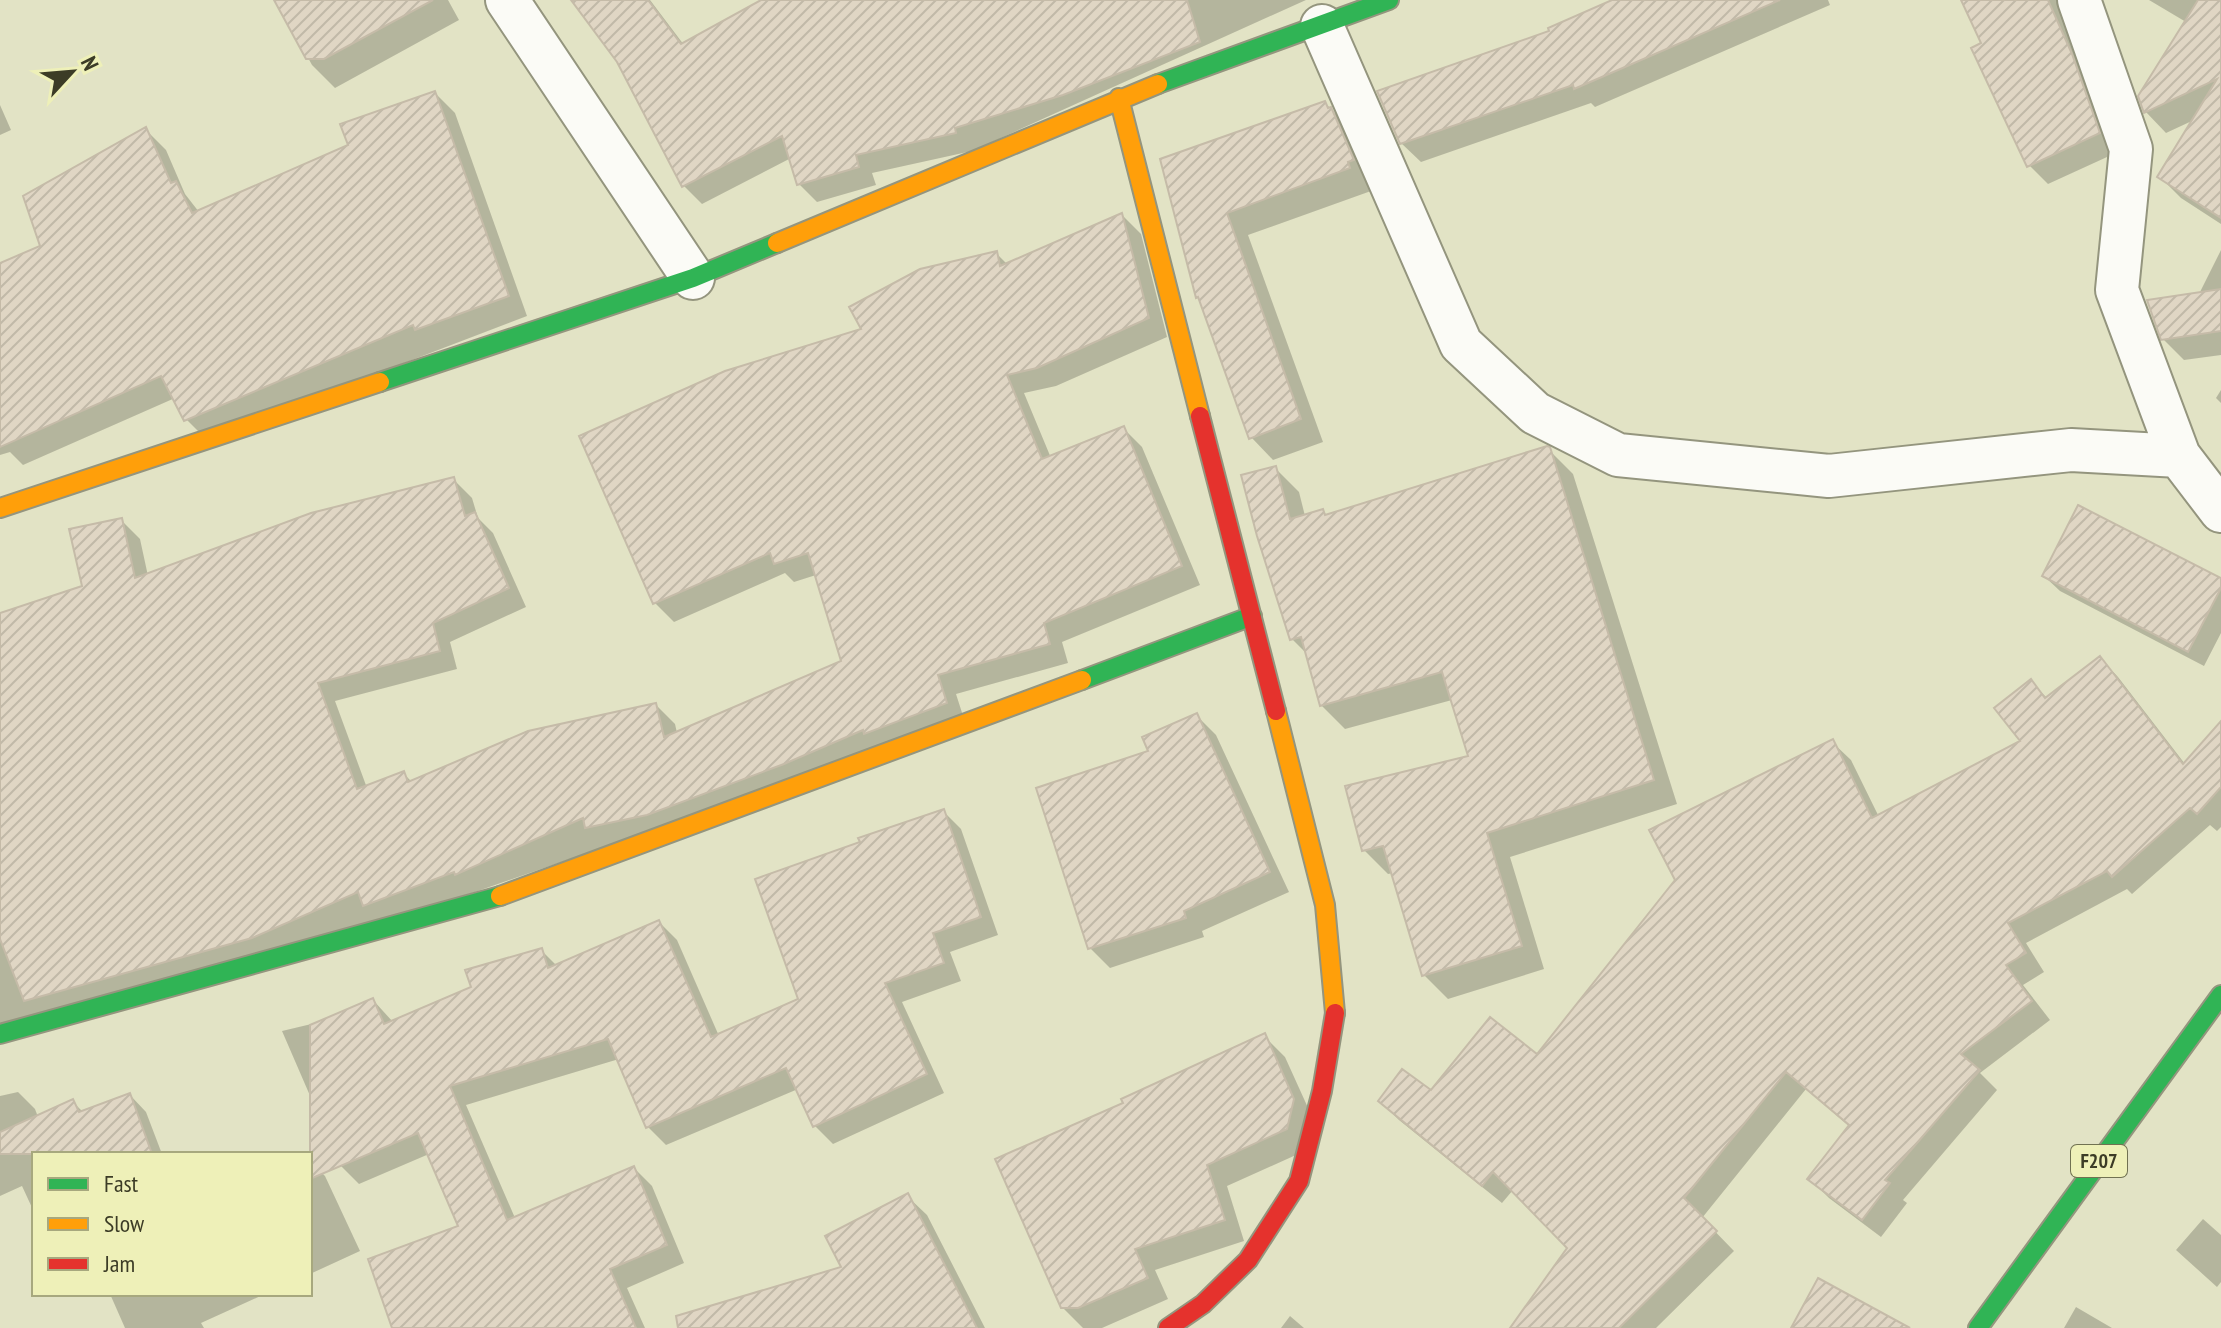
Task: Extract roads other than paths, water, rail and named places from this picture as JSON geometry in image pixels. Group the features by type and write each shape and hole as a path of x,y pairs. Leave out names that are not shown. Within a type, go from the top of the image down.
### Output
{"street":[{"path":"507,0 693,278"},
{"path":"0,508 693,278 1119,98 1389,0"},
{"path":"2079,0 2131,149 2117,290 2179,456 2221,511"},
{"path":"1322,26 1461,344 1535,413 1618,455 1829,476 2071,450 2179,456"},
{"path":"1119,98 1325,905 1335,1010 1322,1091 1299,1181 1248,1260 1203,1304 1168,1328"},
{"path":"0,1034 506,894 1252,616"},
{"name":"F207","path":"1978,1328 2221,995"}]}
